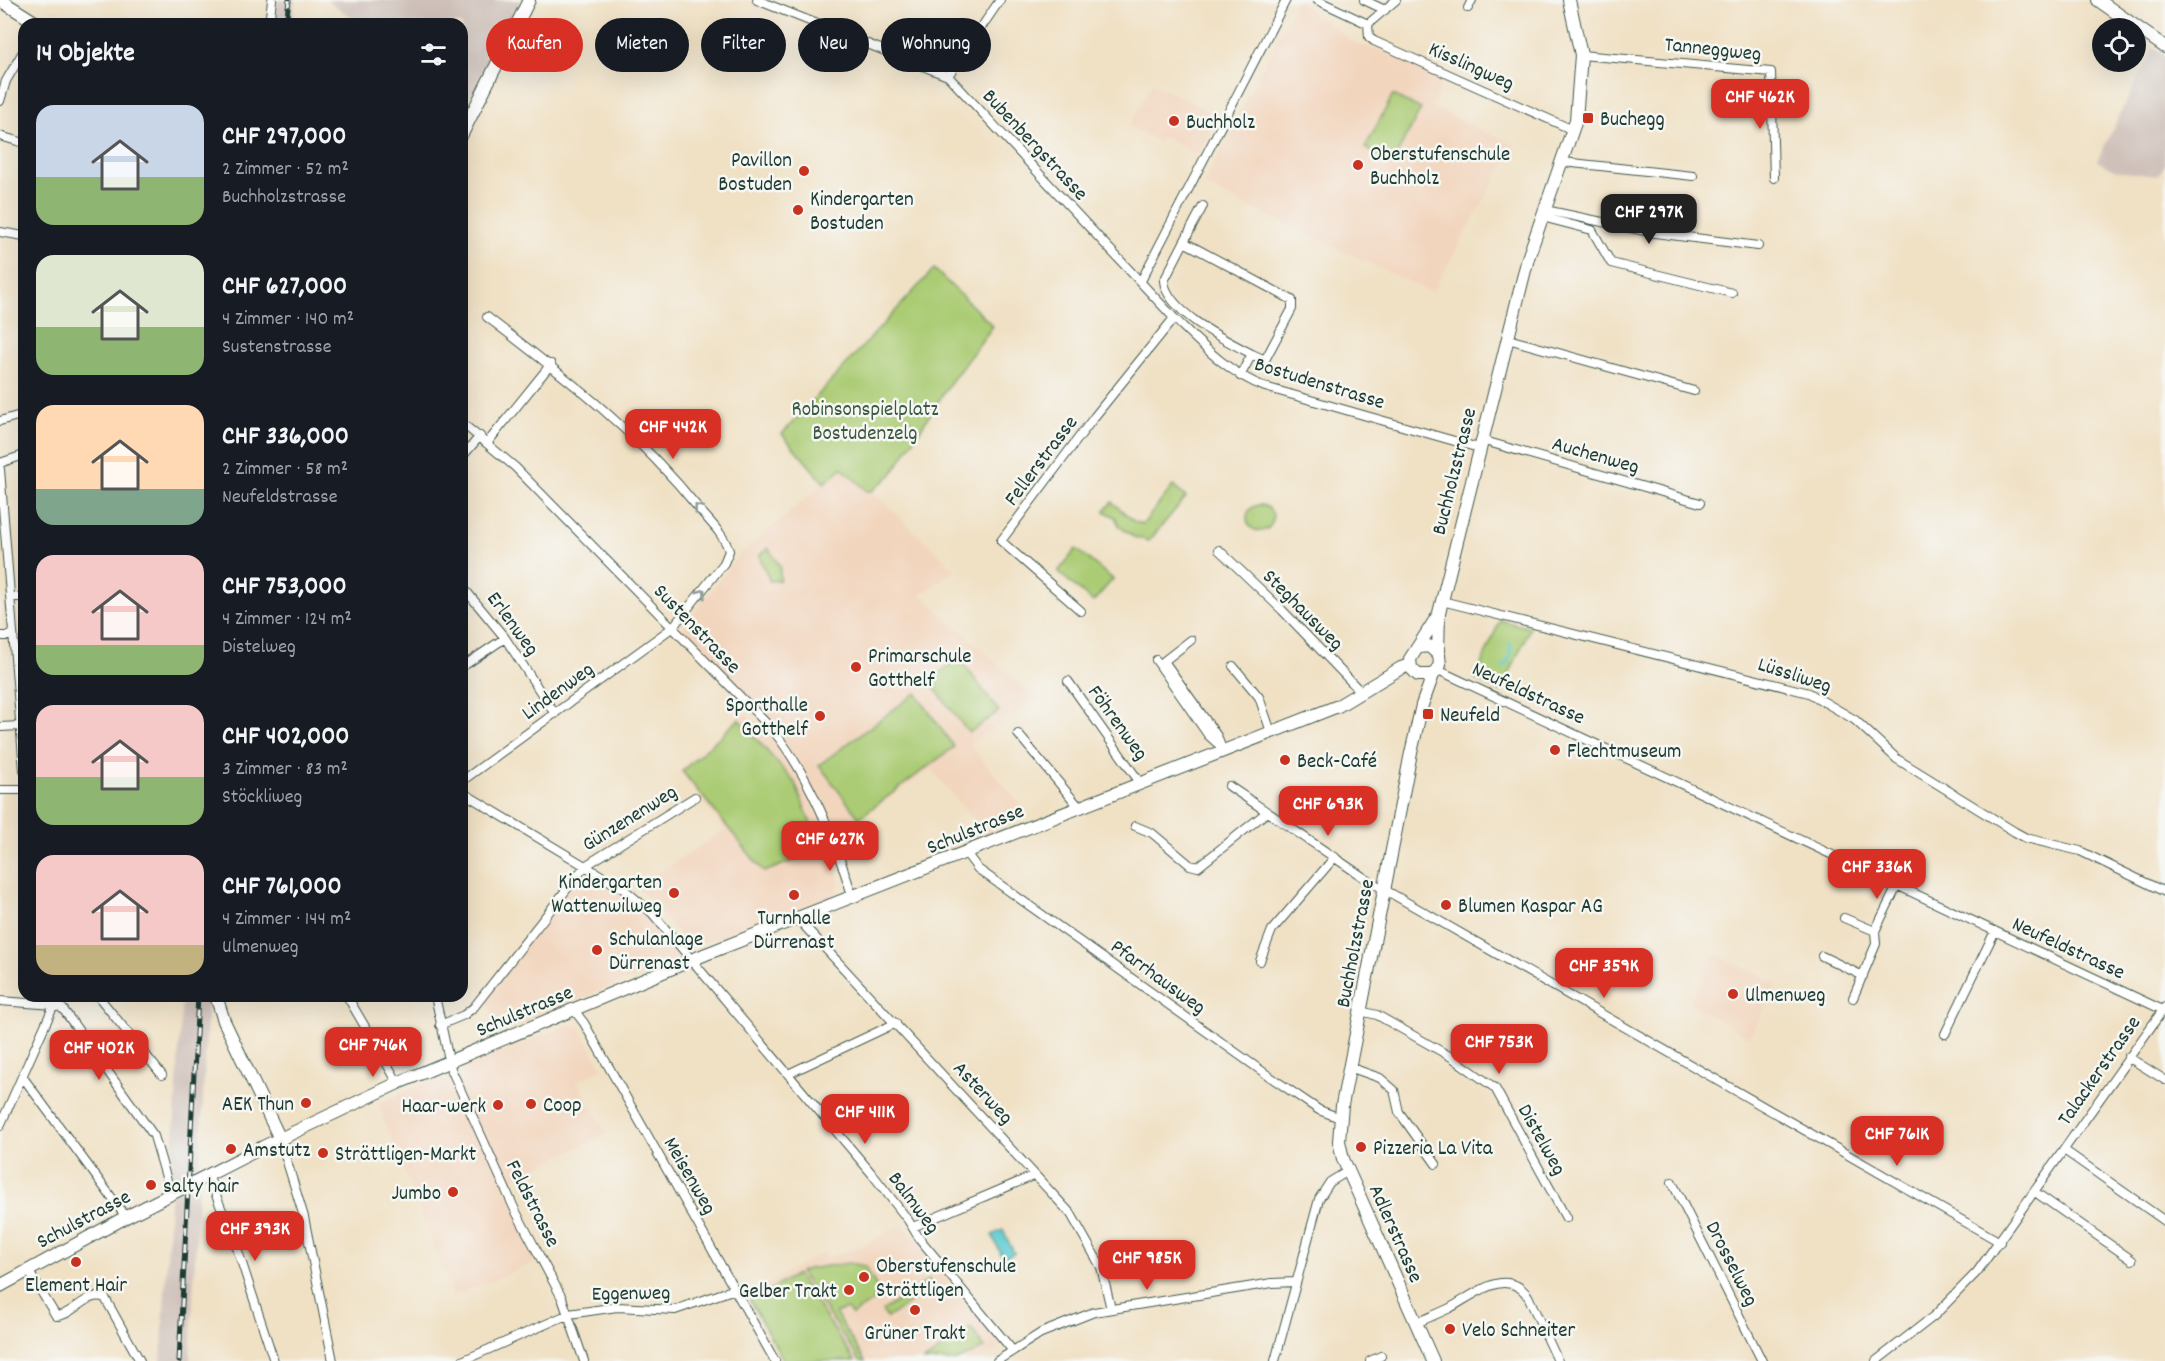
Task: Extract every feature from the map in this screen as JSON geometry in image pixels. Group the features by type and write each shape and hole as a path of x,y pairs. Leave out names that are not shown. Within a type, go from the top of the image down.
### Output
{"street":[{"path":"0,0 28,18"},
{"path":"270,18 272,0"},
{"path":"468,122 529,0"},
{"name":"Bubenbergstrasse","path":"757,0 948,76 1141,281"},
{"path":"948,76 1000,0"},
{"path":"1141,281 1286,0"},
{"path":"1317,0 1368,24 1396,0"},
{"path":"1364,0 1385,10"},
{"name":"Buchholzstrasse","path":"1438,652 1440,607 1528,258 1573,130 1579,100 1581,55 1569,0"},
{"path":"2098,0 2165,47"},
{"name":"Kisslingweg","path":"1368,24 1367,30 1374,41 1573,130"},
{"name":"Tanneggweg","path":"1581,55 1771,72 1774,178"},
{"path":"0,101 6,81 18,60"},
{"path":"0,136 18,141"},
{"path":"1563,162 1693,176"},
{"path":"1184,242 1292,300 1292,309 1265,360 1204,327 1180,306 1165,287 1164,281 1184,242 1203,206"},
{"path":"1543,213 1655,233 1758,246"},
{"path":"1543,213 1592,230 1611,263 1732,293"},
{"path":"0,232 18,235"},
{"name":"Bostudenstrasse","path":"1141,281 1202,346 1240,376 1265,387 1480,444"},
{"name":"Lindenweg","path":"468,777 672,627 729,556 728,546 690,497 644,447 578,386 487,317"},
{"name":"Fellerstrasse","path":"1081,611 1001,541 1095,416 1174,318"},
{"path":"1508,339 1694,391"},
{"path":"1240,376 1252,354"},
{"path":"468,452 484,439 551,364"},
{"path":"0,421 18,416"},
{"name":"Sustenstrasse","path":"468,427 484,439 772,729 795,761 818,804 853,898"},
{"name":"Auchenweg","path":"1480,444 1700,503"},
{"path":"0,463 18,457"},
{"path":"0,469 3,541 11,597 18,692"},
{"name":"Steghausweg","path":"1219,550 1282,610 1362,693"},
{"name":"Erlenweg","path":"468,593 505,638 555,714"},
{"path":"11,597 18,597"},
{"name":"Buchholzstrasse","path":"1419,647 1440,607"},
{"name":"Lüssliweg","path":"1440,607 1809,693 1855,720 1897,759 2015,832 2090,855 2165,892"},
{"path":"0,636 13,636"},
{"path":"468,663 505,638"},
{"path":"1191,640 1164,661 1213,731 1221,748"},
{"path":"1429,646 1438,652 1441,662 1435,673 1425,677 1414,670 1412,653 1419,647 1429,646"},
{"path":"1156,660 1208,735 1221,748"},
{"path":"1233,666 1259,697 1271,732"},
{"name":"Schulstrasse","path":"0,1286 208,1175 398,1083 691,960 799,920 1141,784 1221,748 1271,732 1362,693 1401,668 1414,670"},
{"name":"Buchholzstrasse","path":"1414,670 1422,705"},
{"name":"Buchholzstrasse","path":"1340,1118 1422,705 1435,673"},
{"name":"Neufeldstrasse","path":"1435,673 1898,884 2164,1009"},
{"name":"Föhrenweg","path":"1068,681 1141,784"},
{"path":"0,727 18,726"},
{"path":"1018,734 1080,808"},
{"path":"1229,786 1335,857 1385,887 2000,1242"},
{"path":"0,790 18,790"},
{"name":"Balmweg","path":"468,796 637,898 788,1074 1013,1351"},
{"name":"Günzenenweg","path":"440,1025 464,1015 474,1007 585,866 695,797"},
{"path":"1135,826 1152,833 1190,866 1198,867 1267,812"},
{"name":"Pfarrhausweg","path":"966,852 978,869 1257,1068 1319,1110 1340,1118"},
{"path":"1260,961 1272,930 1335,857"},
{"path":"1853,998 1876,944 1875,931 1898,884"},
{"path":"1844,918 1875,931"},
{"name":"Asterweg","path":"799,920 1071,1214 1085,1235 1101,1267 1111,1309"},
{"name":"Neufeldstrasse","path":"1945,1034 1995,931"},
{"path":"1822,956 1863,976"},
{"path":"0,1000 18,1002"},
{"path":"22,1002 54,1005 63,1009 154,1136 171,1194"},
{"path":"0,1126 55,1002"},
{"path":"103,1002 162,1075"},
{"path":"218,1002 224,1021 280,1139 306,1226 333,1361"},
{"path":"351,1002 398,1083"},
{"path":"436,1002 449,1062"},
{"name":"Talackerstrasse","path":"1876,1361 1956,1296 2000,1242 2128,1057 2164,1009"},
{"name":"Meisenweg","path":"573,1010 584,1023 775,1361"},
{"name":"Distelweg","path":"1360,1011 1377,1014 1453,1058 1495,1088 1566,1218"},
{"path":"788,1074 896,1023"},
{"path":"2128,1057 2165,1080"},
{"name":"Feldstrasse","path":"449,1062 508,1194 569,1314 584,1361"},
{"path":"1349,1067 1370,1073 1394,1090 1399,1112 1436,1164"},
{"path":"22,1076 126,1217"},
{"name":"Adlerstrasse","path":"1340,1118 1339,1141 1348,1172 1433,1361"},
{"name":"Talackerstrasse","path":"2064,1150 2165,1221"},
{"path":"1275,1361 1321,1193 1335,1178 1348,1172"},
{"path":"208,1175 237,1248 274,1361"},
{"path":"913,1227 1035,1175"},
{"name":"Drosselweg","path":"1672,1182 1762,1361"},
{"path":"2035,1192 2132,1260"},
{"path":"28,1270 56,1316 62,1316 93,1297 105,1298 140,1361"},
{"path":"997,1361 1065,1322 1111,1309 1296,1282"},
{"path":"1416,1323 1449,1308 1487,1286 1501,1283 1511,1284 1522,1289 1528,1296 1558,1361"},
{"name":"Eggenweg","path":"462,1361 569,1314 618,1307 675,1310 735,1289"},
{"path":"1370,1361 1381,1356"}],"shaded area":[{"path":"277,0 295,0 293,18 275,18"},
{"path":"327,0 521,0 512,18 486,18 486,67 469,99 468,18 352,18"},
{"name":"Oberstufenschule Buchholz","path":"1297,0 1353,42 1382,51 1442,81 1432,108 1515,145 1432,293 1203,185"},
{"path":"2153,48 2165,56 2165,165 2158,176 2116,171 2097,161 2141,72 2146,72 2146,62"},
{"name":"Buchholz","path":"1152,83 1218,116 1198,155 1162,137 1159,142 1129,126"},
{"name":"Primarschule Gotthelf","path":"842,468 867,491 872,491 955,569 921,595 1037,699 969,744 1025,810 986,835 931,769 831,838 784,744 679,634 736,558"},
{"path":"743,713 761,725 777,742 807,788 840,883 834,896 828,900 738,934 692,945 686,943 637,886 725,830 679,771"},
{"name":"Schulanlage Dürrenast","path":"585,866 637,898 681,958 503,1031 482,996"},
{"name":"Ulmenweg","path":"1715,955 1778,984 1749,1037 1689,1003"},
{"path":"182,1002 208,1002 190,1361 161,1361"},
{"path":"570,1024 580,1028 603,1069 577,1081 607,1134 503,1183 542,1259 454,1297 377,1103"},
{"name":"Oberstufenschule Strättligen","path":"904,1224 1002,1346 979,1361 784,1361 747,1295 823,1253 826,1258 863,1246"}],"green space":[{"path":"1393,95 1421,109 1392,163 1365,148"},
{"name":"Robinsonspielplatz Bostudenzelg","path":"934,269 993,326 950,383 892,474 872,491 867,491 842,468 824,483 782,434"},
{"path":"1173,486 1186,497 1149,541 1134,537 1120,527 1115,517 1104,511 1112,502 1135,522 1143,524"},
{"path":"1260,505 1269,509 1273,518 1269,527 1260,531 1251,527 1247,518 1251,509"},
{"path":"768,548 780,566 780,580 769,581 761,562 760,555"},
{"path":"1076,549 1113,579 1093,602 1058,572"},
{"path":"1500,620 1530,628 1501,692 1475,679"},
{"path":"959,658 999,711 969,733 929,681"},
{"path":"916,693 954,747 859,818 819,765"},
{"path":"739,719 795,783 821,850 764,872 682,771"},
{"path":"849,1263 865,1266 882,1296 852,1315 847,1309 835,1313 865,1361 860,1361 800,1272"},
{"path":"797,1274 855,1361 784,1361 750,1301"},
{"path":"929,1280 933,1287 887,1318 882,1311"},
{"path":"971,1328 985,1348 956,1361 924,1361"}],"water":[{"path":"1003,1230 1014,1253 1003,1258 992,1235"}],"waterway":[{"path":"1503,667 1509,660 1510,643"}],"railway":[{"path":"287,18 289,0"},
{"path":"179,1361 198,1002"}],"place":[{"name":"Buchegg","path":"1588,118"},
{"name":"Buchholz","path":"1174,121"},
{"name":"Oberstufenschule Buchholz","path":"1358,165"},
{"name":"Pavillon Bostuden","path":"804,171"},
{"name":"Kindergarten Bostuden","path":"798,210"},
{"name":"Primarschule Gotthelf","path":"856,667"},
{"name":"Neufeld","path":"1428,714"},
{"name":"Sporthalle Gotthelf","path":"820,716"},
{"name":"Flechtmuseum","path":"1555,750"},
{"name":"Beck-Café","path":"1285,760"},
{"name":"Kindergarten Wattenwilweg","path":"674,893"},
{"name":"Turnhalle Dürrenast","path":"794,895"},
{"name":"Blumen Kaspar AG","path":"1446,905"},
{"name":"Schulanlage Dürrenast","path":"597,950"},
{"name":"Ulmenweg","path":"1733,994"},
{"name":"AEK Thun","path":"306,1103"},
{"name":"Coop","path":"531,1104"},
{"name":"Haar-werk","path":"498,1105"},
{"name":"Pizzeria La Vita","path":"1361,1147"},
{"name":"Amstutz","path":"231,1149"},
{"name":"Strättligen-Markt","path":"323,1153"},
{"name":"salty hair","path":"151,1185"},
{"name":"Jumbo","path":"453,1192"},
{"name":"Element Hair","path":"76,1262"},
{"name":"Oberstufenschule Strättligen","path":"864,1277"},
{"name":"Gelber Trakt","path":"849,1290"},
{"name":"Grüner Trakt","path":"915,1310"},
{"name":"Velo Schneiter","path":"1450,1329"}]}
